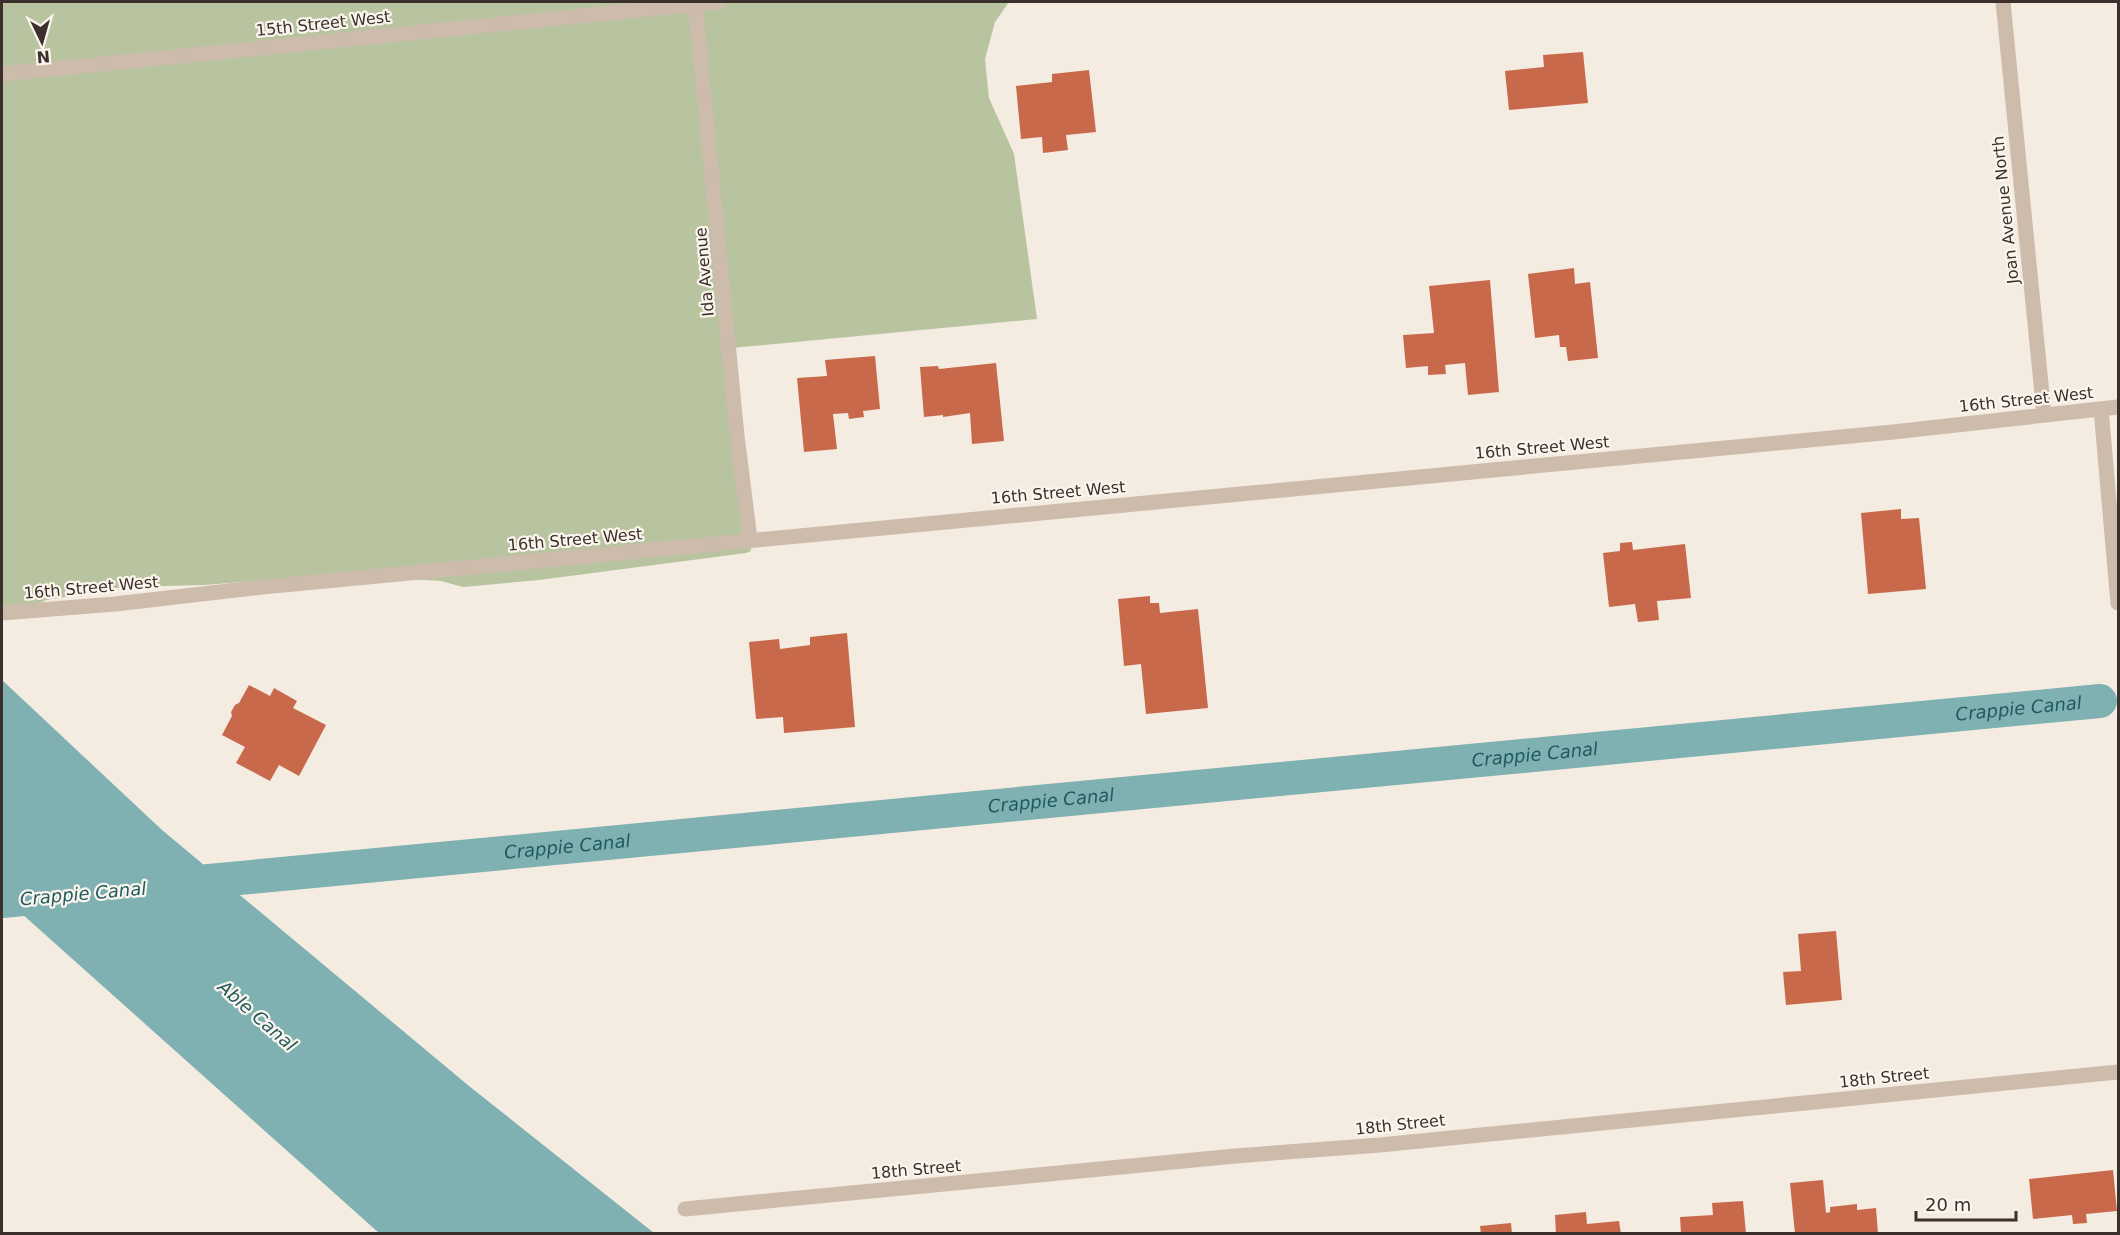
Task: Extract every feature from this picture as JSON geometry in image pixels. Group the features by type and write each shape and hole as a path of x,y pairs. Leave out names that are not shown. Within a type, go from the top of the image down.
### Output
{"street":[{"name":"15th Street West","path":"2,74 719,2"},
{"name":"Joan Avenue North","path":"2003,2 2044,414"},
{"name":"Ida Avenue","path":"695,3 737,436 750,539"},
{"name":"16th Street West","path":"2,613 116,604 262,586 750,539 1893,432 2118,407"},
{"path":"2102,409 2118,603"},
{"name":"18th Street","path":"685,1209 1223,1157 1380,1145 2118,1072"}],"green space":[{"path":"2,2 1009,2 995,22 985,59 989,98 1014,154 1037,319 732,348 751,551 746,553 539,580 463,587 441,581 364,576 122,587 46,600 10,617 2,605"}],"water":[{"name":"Able Canal","path":"2,680 162,830 469,1086 654,1233 379,1233 2,896"}],"building":[{"path":"1583,52 1588,103 1509,110 1505,71 1544,67 1543,55"},
{"path":"1089,70 1096,132 1066,135 1068,150 1043,153 1042,137 1021,139 1016,86 1052,82 1052,74"},
{"path":"1574,268 1575,284 1590,282 1598,358 1568,361 1566,347 1560,347 1559,335 1535,338 1528,274"},
{"path":"1490,280 1499,392 1468,395 1465,363 1445,365 1446,374 1428,375 1428,366 1406,368 1403,335 1434,333 1429,286"},
{"path":"875,356 880,409 863,411 864,417 849,419 848,413 833,414 837,449 804,452 797,378 827,376 825,360"},
{"path":"996,363 1004,441 972,444 970,413 924,417 920,367 938,366 939,369"},
{"path":"1901,509 1901,519 1919,518 1926,589 1868,594 1861,513"},
{"path":"1632,542 1633,550 1685,544 1691,598 1657,601 1659,620 1638,622 1635,604 1609,607 1603,553 1620,551 1620,543"},
{"path":"1150,596 1150,603 1159,603 1160,613 1198,609 1208,708 1146,714 1141,664 1124,666 1118,599"},
{"path":"847,633 855,727 784,733 783,717 756,719 749,642 779,639 780,649 810,645 810,637"},
{"path":"249,685 270,696 274,688 297,701 293,708 326,725 299,776 279,765 270,781 236,763 245,747 222,735 232,716 231,712"},
{"path":"1836,931 1842,1000 1786,1005 1783,972 1801,971 1798,934"},
{"path":"2113,1170 2117,1211 2086,1214 2087,1223 2073,1224 2072,1215 2033,1219 2029,1179"},
{"path":"1823,1180 1826,1213 1830,1212 1830,1207 1857,1204 1857,1210 1876,1208 1878,1234 1795,1234 1790,1183"},
{"path":"1743,1201 1746,1234 1681,1234 1680,1217 1713,1215 1712,1203"},
{"path":"1586,1212 1587,1224 1619,1221 1621,1234 1556,1234 1555,1215"},
{"path":"1511,1223 1512,1234 1481,1234 1480,1226"}],"waterway":[{"name":"Crappie Canal","path":"177,884 2100,701"},
{"name":"Crappie Canal","path":"2,901 55,896"}]}
